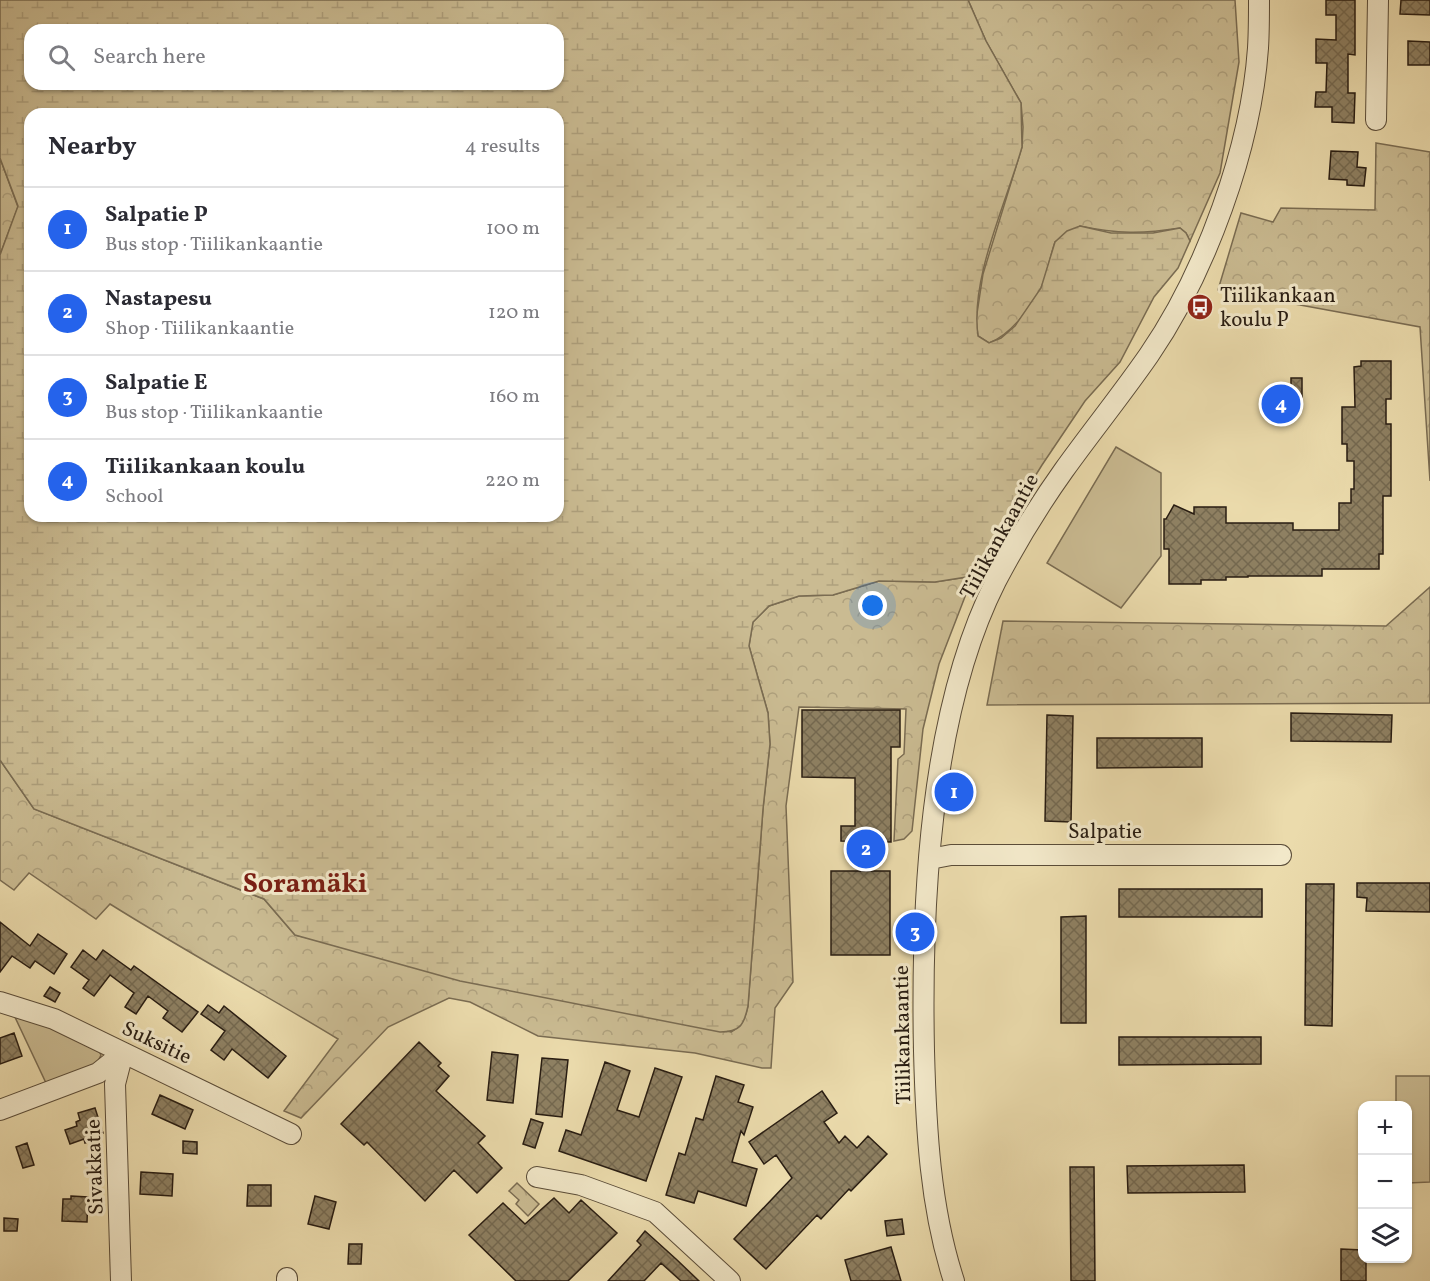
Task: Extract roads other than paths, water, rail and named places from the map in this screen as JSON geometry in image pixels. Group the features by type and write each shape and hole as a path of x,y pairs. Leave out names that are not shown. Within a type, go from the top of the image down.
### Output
{"street":[{"name":"Tiilikankaantie","path":"954,1281 933,1187 926,1101 924,970 930,859 939,780 949,722 972,641 995,584 1045,497 1151,352 1189,287 1227,195 1249,111 1258,49 1259,0"},
{"path":"1376,120 1378,0"},
{"name":"Salpatie","path":"930,859 951,855 1281,855"},
{"name":"Suksitie","path":"0,1002 54,1020 291,1134"},
{"path":"0,1110 98,1073 123,1053"},
{"name":"Sivakkatie","path":"121,1281 115,1084 123,1053"},
{"path":"537,1177 581,1185 655,1212 730,1281"}],"place":[{"name":"Tiilikankaan koulu P","path":"1200,307"},
{"name":"Tiilikankaan koulu","path":"1281,404"},
{"name":"Salpatie P","path":"954,792"},
{"name":"Nastapesu","path":"866,849"},
{"name":"Salpatie E","path":"915,932"}],"district":[{"name":"Soramäki","path":"305,883"}]}
